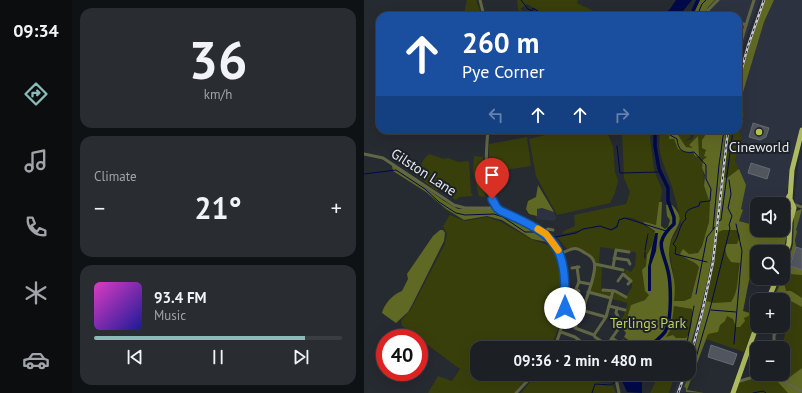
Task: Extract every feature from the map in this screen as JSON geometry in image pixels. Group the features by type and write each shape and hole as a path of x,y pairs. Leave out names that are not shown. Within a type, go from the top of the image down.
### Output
{"highway":[{"path":"790,222 792,207 790,193 795,154 802,130"},
{"path":"788,197 790,193"},
{"path":"734,393 754,333"}],"street":[{"path":"480,0 483,12"},
{"path":"707,12 718,0"},
{"path":"742,38 754,0"},
{"path":"742,24 746,25"},
{"path":"487,134 488,180 492,199 497,208 544,233 554,243 560,254 564,269 566,292 561,332 557,341"},
{"name":"Gilston Lane","path":"364,154 383,158 454,204 465,208 497,208"},
{"path":"792,207 801,207"},
{"path":"544,233 548,229 553,230"},
{"path":"560,254 576,248 590,257 594,264 588,292 576,328 594,335 607,345 619,326"},
{"path":"613,267 616,250 629,252"},
{"path":"614,258 628,260 630,264"},
{"path":"594,264 624,269 623,274 618,281"},
{"path":"576,267 579,282 576,289 579,291"},
{"path":"623,274 631,281 628,284"},
{"path":"579,282 590,284"},
{"path":"603,290 613,291 626,297"},
{"path":"594,335 606,316 613,291"},
{"path":"588,292 611,298"},
{"path":"609,306 625,310"},
{"path":"617,308 617,321"},
{"path":"582,310 606,316"},
{"path":"561,332 575,337 580,341"},
{"path":"612,338 616,341"},
{"path":"737,382 750,378"},
{"path":"516,393 527,381"},
{"path":"616,381 619,393"},
{"path":"782,381 802,391"}],"shaded area":[{"path":"676,0 692,0 682,12 667,12"},
{"path":"715,0 760,0 742,50 742,12 706,12 708,7"},
{"path":"762,0 765,0 753,33 742,72 742,61"},
{"path":"774,0 802,0 802,130 785,197 750,197 750,224 739,221 743,210 741,209 742,201 735,161 742,138 739,134 742,134 742,123 745,113 742,112 742,96 764,22"},
{"path":"726,134 729,134 712,270 696,345 696,341 691,341 700,317 709,274"},
{"path":"799,160 802,160 802,203 794,203"},
{"path":"541,208 554,212 556,218 554,221 536,219 537,209"},
{"path":"800,209 802,209 802,271 790,267 795,246 795,229"},
{"path":"655,233 658,233 656,251 651,265 651,291 648,291 648,267"},
{"path":"622,381 642,381 642,393 627,392"},
{"path":"678,381 686,381 684,387 686,388 686,392 674,393"}],"green space":[{"path":"467,0 476,0 480,12 464,12"},
{"path":"517,0 578,0 577,3 595,12 540,12 527,4 520,9 525,12 519,12"},
{"path":"700,0 715,0 708,7 706,12 694,12"},
{"path":"765,0 774,0 764,22 742,96 742,72 753,33"},
{"path":"742,112 745,113 742,123"},
{"path":"549,134 608,134 613,146 615,172 618,180 615,193 610,203 557,215 536,176 529,139"},
{"path":"622,134 650,134 654,170 662,190 657,225 625,218 619,219 616,226 611,229 600,226 562,234 564,231 575,226 574,215 626,204 630,192 624,178"},
{"path":"660,134 691,134 690,138 684,142 692,139 695,134 706,134 702,140 702,148 706,150 708,156 702,168 704,184 710,201 710,214 704,241 698,253 689,254 683,257 695,262 699,267 691,298 684,301 674,301 674,278 669,249 672,239 681,224 674,194 660,151"},
{"path":"670,134 677,134 686,147 693,148 689,145 698,136 699,157 695,156 693,152 688,153 678,149 674,139 669,139"},
{"name":"Terlings Park","path":"706,134 726,134 712,256 691,341 630,341 624,337 626,333 620,325 627,318 631,305 645,300 649,295 645,291 642,270 646,266 647,255 652,246 655,231 643,223 645,222 656,225 659,202 662,202 661,226 665,229 668,227 670,220 667,216 666,205 672,205 677,211 680,220 669,248 669,257 674,282 674,301 684,301 691,298 699,267 680,254 683,249 689,254 698,253 702,246 709,222 710,203 704,186 705,175 702,168 703,160 707,157 704,156 706,150 702,148 702,140","holes":["674,306 692,309 691,329 686,338 676,338 673,335 666,337 671,329"]},
{"path":"728,134 741,134 740,136 742,137 735,161 746,185 741,209 743,210 739,221 750,224 750,237 781,237 784,245 750,245 750,275 743,311 750,313 750,333 751,333 744,352 706,339 714,304 706,301 713,259"},
{"path":"527,137 531,166 505,170 507,184 491,187 489,144"},
{"path":"429,154 459,162 469,161 471,192 473,196 459,197 456,200 439,189 437,191 416,175 424,159"},
{"path":"474,156 483,157 484,173 479,175 482,188 484,187 485,197 479,196 473,172"},
{"path":"392,166 395,166 444,201 458,209 494,209 535,227 554,246 561,257 564,276 557,253 547,242 532,239 502,220 487,216 464,220 446,209 426,192 393,171"},
{"path":"739,169 746,185 741,209 743,210 739,221 750,224 750,237 786,237 785,245 750,245 750,275 743,311 750,313 750,315 744,318 745,321 740,327 736,327 733,319 727,316 725,321 720,325 718,332 708,334 696,366 696,344 706,301 714,303 731,302 737,289 740,263 731,262 727,256 725,248 727,244 737,244 740,236 737,230 723,230 718,232 723,177 727,178"},
{"path":"538,185 554,212 542,208 537,209 537,216 529,214 526,209 528,201 536,197"},
{"path":"802,209 796,230 796,247 790,263 793,244 794,214 796,211"},
{"path":"450,215 465,221 487,217 501,222 531,239 548,245 552,248 556,256 563,281 561,322 553,341 470,341 470,381 525,381 514,393 428,393 438,376 452,381 460,369 428,345 428,329 406,329 402,326 401,321 411,309 445,244 447,234 443,226"},
{"path":"625,218 637,221 655,232 652,246 647,255 645,291 650,295 645,300 631,305 627,318 620,325 618,323 624,315 627,303 612,299 615,292 625,298 632,287 632,281 624,274 626,269 631,272 635,266 635,252 600,247 599,263 595,262 588,254 576,247 567,249 557,237 600,226 612,230 617,227 619,220"},
{"path":"440,230 443,230 445,233 444,241 408,312 396,323 382,313 383,310 392,297 402,291 408,279 407,274 433,236"},
{"path":"597,264 602,267 601,289 603,291 611,292 610,297 590,292"},
{"path":"790,266 802,270 802,275 790,274"},
{"path":"790,268 802,271 802,393 734,393 739,383 750,380 750,381 790,381 790,341 783,341 785,333 790,333 790,293 774,293 778,285 790,285"},
{"path":"780,285 784,285 786,291 791,291 802,298 802,307 790,301 790,293 776,293"},
{"path":"674,306 692,309 691,329 686,338 664,338 671,328"},
{"path":"802,368 802,393 788,393 777,381 790,381 790,377"},
{"path":"531,381 593,381 612,384 616,393 521,393"},
{"path":"654,381 673,381 669,393 650,393 655,383"},
{"path":"686,381 690,381 687,390 704,393 686,392 686,388 684,387"}],"building":[{"name":"Cineworld","path":"753,123 769,128 766,137 760,140 749,137"},
{"path":"751,163 770,169 767,179 748,173"},
{"path":"796,247 802,249 802,270 790,266"},
{"path":"711,345 737,354 733,365 708,357"}],"waterway":[{"path":"521,0 528,9 532,11 533,8 539,12"},
{"path":"693,11 698,0"},
{"path":"699,12 702,4 706,0"},
{"path":"655,134 655,146 659,169 668,188 668,201 674,217 674,224 664,236 661,246 670,284 670,309 668,325 663,335 656,341"},
{"path":"670,134 677,139 678,146 681,150 686,152 694,152 706,165 706,179 711,189 710,201 700,202 699,206 687,211 685,216 686,219 682,224 673,244 676,247 675,254 707,262"},
{"path":"713,229 723,134"},
{"path":"719,221 721,220 732,134"},
{"path":"617,146 620,173 660,172"},
{"path":"364,174 396,170 425,189 439,202 456,213 465,215 494,214 503,217 525,232 533,232 546,236"},
{"path":"696,358 710,309 730,228 729,225 732,216 728,208 731,194 729,180"},
{"path":"549,236 556,237 576,233 583,229 600,226 611,230 617,227 619,220 625,218 666,231"},
{"path":"734,344 742,251 736,224"},
{"path":"696,294 707,237 715,227"},
{"path":"645,250 648,234"},
{"path":"645,252 645,258"},
{"path":"687,341 694,306"},
{"path":"711,310 736,312"},
{"path":"592,393 595,384 611,385 617,381"},
{"path":"753,393 763,391 766,393"}],"railway":[{"path":"742,68 764,0"},
{"path":"695,341 713,262 728,134"},
{"path":"678,393 682,381"}],"slow traffic":[{"path":"538,229 546,234 558,250"}],"place":[{"name":"Cineworld","path":"759,132"}],"route":[{"path":"492,199 497,208 501,211 543,232 554,243 563,263 566,292 565,308"}]}
